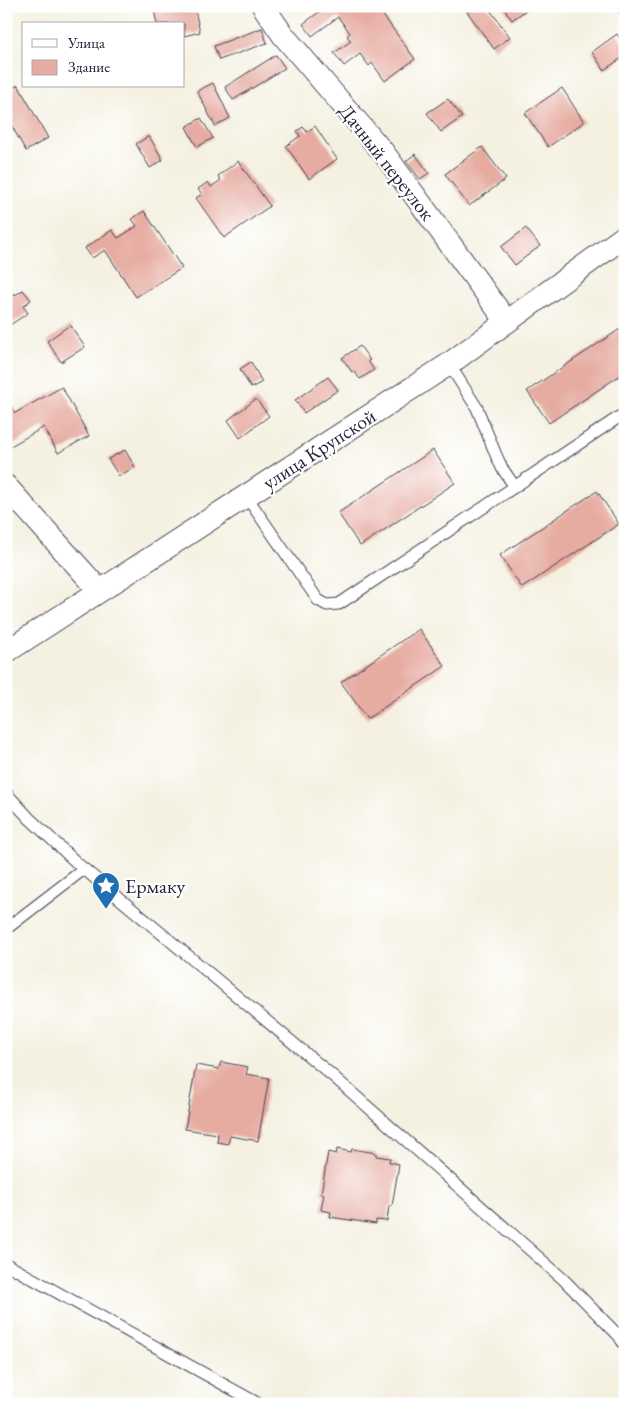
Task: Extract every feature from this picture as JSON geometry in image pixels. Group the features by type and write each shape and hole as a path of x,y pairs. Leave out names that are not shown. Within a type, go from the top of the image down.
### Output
{"street":[{"name":"Дачный переулок","path":"263,6 283,35 383,152 507,322"},
{"name":"улица Крупской","path":"6,652 449,364 625,236"},
{"path":"6,486 100,591"}],"lane":[{"path":"622,6 625,11"},
{"path":"449,364 476,408 502,468 515,487"},
{"path":"246,496 318,600 327,605 339,604 625,413"},
{"path":"6,792 28,818 84,869 334,1077 563,1279 619,1336 625,1346"},
{"path":"6,929 84,869"},
{"path":"6,1264 259,1404"}],"building":[{"path":"153,6 194,6 200,32 185,36 185,22 157,22"},
{"path":"327,6 371,6 373,9 377,7 415,59 385,81 372,63 369,66 360,54 344,66 334,53 351,41 347,36 350,33 338,17 312,36 303,24"},
{"path":"463,6 487,6 510,37 494,49"},
{"path":"502,6 532,6 512,20"},
{"path":"262,28 267,43 219,60 214,46"},
{"path":"617,34 625,46 625,56 604,70 592,52"},
{"path":"276,55 285,68 233,100 225,87"},
{"path":"213,83 230,118 215,126 197,91"},
{"path":"18,85 48,138 26,151 6,116 6,92"},
{"path":"562,88 584,122 548,147 525,113"},
{"path":"448,99 462,117 441,132 427,113"},
{"path":"201,118 213,138 197,147 186,127"},
{"path":"315,126 337,159 309,179 286,146 300,136 297,131 303,127 307,132"},
{"path":"149,136 163,160 150,168 136,144"},
{"path":"482,147 506,179 469,206 445,174"},
{"path":"415,154 429,173 420,179 406,161"},
{"path":"238,161 270,206 224,238 196,198 202,194 198,189 208,182 211,187 221,180 218,176"},
{"path":"144,211 182,268 136,297 105,250 92,258 85,248 112,230 118,238 137,226 132,219"},
{"path":"526,228 540,246 515,265 501,247"},
{"path":"23,290 31,300 23,306 28,313 10,325 6,320 6,299 14,293 15,295"},
{"path":"70,325 85,347 61,362 47,341"},
{"path":"623,327 625,329 625,372 549,423 527,391"},
{"path":"360,346 370,360 368,361 374,370 360,379 354,371 352,372 342,358"},
{"path":"251,362 262,382 251,388 240,369"},
{"path":"328,377 338,390 304,413 295,400"},
{"path":"62,387 89,436 58,453 44,427 9,447 6,442 6,397 15,413"},
{"path":"256,399 269,416 240,438 228,420"},
{"path":"125,450 135,467 119,476 108,459"},
{"path":"433,450 455,483 360,546 338,513"},
{"path":"597,491 619,524 522,588 500,555"},
{"path":"419,629 445,666 367,719 341,682"},
{"path":"221,1062 248,1067 246,1074 269,1078 258,1141 230,1136 228,1144 217,1142 218,1134 185,1129 196,1065 219,1069"},
{"path":"337,1149 351,1152 352,1149 376,1153 376,1156 390,1158 389,1162 399,1164 392,1206 389,1206 387,1221 376,1220 376,1224 330,1217 331,1212 321,1210 324,1194 321,1194 328,1152 336,1154"}],"place":[{"name":"Ермаку","path":"106,910"}]}
